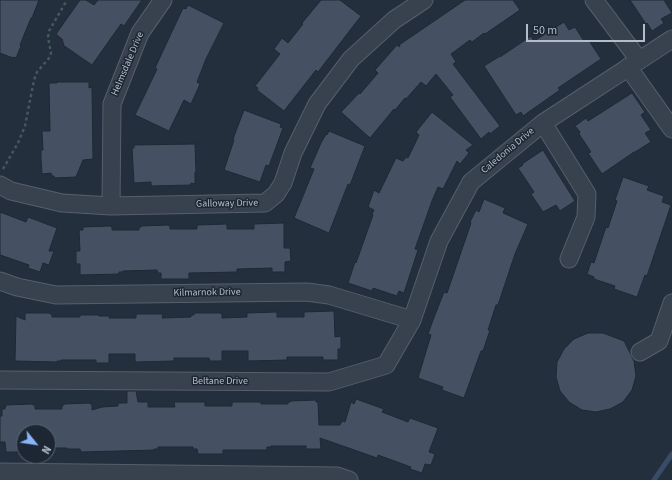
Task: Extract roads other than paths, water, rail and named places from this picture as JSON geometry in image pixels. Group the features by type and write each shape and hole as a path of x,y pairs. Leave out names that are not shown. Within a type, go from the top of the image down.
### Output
{"street":[{"name":"Helmsdale Drive","path":"111,206 112,104 140,33 164,0"},
{"name":"Galloway Drive","path":"0,185 11,191 62,203 111,206 265,203 276,194 283,183 293,153 317,104 351,59 394,20 424,0"},
{"path":"594,0 634,64 672,130"},
{"name":"Caledonia Drive","path":"412,320 439,241 471,182 543,123 672,39"},
{"path":"543,123 587,194 586,217 569,259"},
{"name":"Kilmarnok Drive","path":"0,281 17,287 56,295 307,292 329,295 348,300 412,320"},
{"path":"640,352 659,341 672,303"},
{"name":"Beltane Drive","path":"0,380 329,382 386,365 412,320"},
{"path":"0,472 337,476 349,480"}],"waterway":[{"path":"654,480 672,454"}]}
